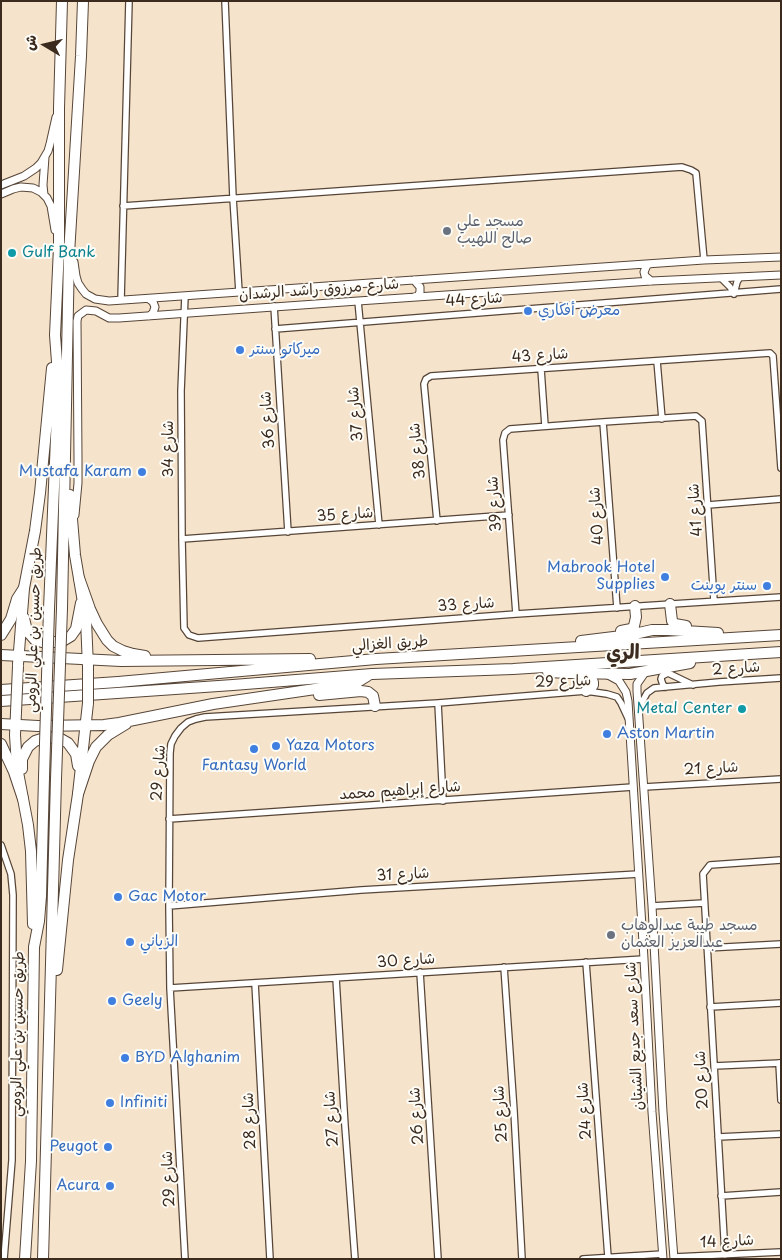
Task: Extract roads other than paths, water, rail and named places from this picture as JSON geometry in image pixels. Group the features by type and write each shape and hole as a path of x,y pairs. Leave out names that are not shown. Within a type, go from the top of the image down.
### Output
{"highway":[{"name":"طريق حسين بن علي الرومي","path":"25,1259 31,1161 34,947 41,896 49,608 58,389 55,335 59,247 59,108 62,1"},
{"name":"طريق حسين بن علي الرومي","path":"43,1259 62,608 69,254 83,1"},
{"path":"34,947 31,852 17,767 15,725 24,588 40,493 55,335"},
{"path":"50,1003 57,966 88,703 86,620 72,532 65,424"},
{"path":"79,578 97,624 113,646 133,654 183,660"},
{"path":"24,588 26,592 24,616 26,628 34,638 42,642 61,642 71,636 77,625 79,608 83,601"},
{"path":"1,635 11,619 17,599 24,588"},
{"path":"670,604 672,621 675,624 705,628 716,633"},
{"path":"593,639 631,629 636,622 635,606"},
{"path":"541,649 652,630 716,633 741,637"},
{"name":"طريق الغزالي","path":"1,690 118,682 376,659 781,635"},
{"name":"طريق الغزالي","path":"1,701 372,674 513,669 781,652"},
{"path":"513,669 568,673 630,674 742,654"},
{"path":"1,655 18,661 88,663 183,660 376,659"},
{"path":"568,673 591,680 593,685 586,691"},
{"path":"1,724 38,726 104,725 213,704 356,683 372,674"},
{"path":"290,693 313,695 364,691 373,696 375,706"},
{"path":"78,794 89,761 96,747 108,735 131,721"},
{"path":"23,799 22,764 24,755 28,747 35,741 48,737 65,741 74,750 78,763 78,794"},
{"path":"1,744 14,772 23,799"}],"street":[{"path":"122,300 129,1"},
{"path":"224,1 239,292"},
{"path":"44,195 45,157 59,108"},
{"path":"3,184 18,179 30,172 45,157"},
{"path":"123,206 682,167 696,173 704,260"},
{"path":"3,184 10,186 9,191"},
{"path":"1,194 25,187 33,188 44,195 51,206 59,247"},
{"name":"شارع مرزوق راشد الرشدان","path":"69,254 74,262 78,283 86,294 95,299 109,301 781,256"},
{"path":"650,264 647,265 644,272 644,276 650,282"},
{"name":"شارع مرزوق راشد الرشدان","path":"72,532 78,483 76,321 86,310 96,311 112,318 781,274"},
{"path":"734,294 740,277"},
{"path":"721,278 734,294"},
{"path":"414,280 420,288 420,292 418,296 414,297"},
{"name":"شارع 44","path":"275,329 781,289"},
{"name":"شارع 34","path":"184,601 181,391 185,296"},
{"path":"148,299 153,302 155,307 153,313 149,316"},
{"path":"102,314 102,307 109,301"},
{"name":"شارع 37","path":"358,301 379,525"},
{"name":"شارع 36","path":"274,306 288,532"},
{"name":"شارع 43","path":"426,379 431,376 770,353 773,356 781,468"},
{"path":"657,362 662,419"},
{"path":"541,369 545,426"},
{"name":"شارع 38","path":"426,379 424,384 437,521"},
{"name":"شارع 39","path":"516,614 503,440 505,433 510,429 545,426 696,416 700,418"},
{"name":"شارع 41","path":"700,418 702,421 714,601"},
{"name":"شارع 40","path":"603,422 616,608"},
{"path":"708,505 781,499"},
{"name":"شارع 35","path":"182,539 509,515"},
{"name":"شارع 33","path":"184,601 184,628 190,635 198,638 516,614 781,597"},
{"name":"شارع سعد جديع الشيتان","path":"646,671 638,684 638,713 674,1258"},
{"name":"شارع سعد جديع الشيتان","path":"603,673 619,682 628,701 652,1112 663,1256"},
{"name":"شارع 2","path":"667,687 663,685 661,679 662,676 668,673 693,685"},
{"name":"شارع 2","path":"638,713 647,693 654,688 781,678"},
{"name":"شارع 29","path":"185,1259 170,988 169,906 170,753 171,744 181,728 188,722 206,717 586,691 617,697 629,720"},
{"path":"438,702 443,801"},
{"path":"630,749 637,754 641,749"},
{"path":"632,774 633,771 638,769 642,770 643,774"},
{"name":"شارع 21","path":"644,787 781,779"},
{"name":"شارع إبراهيم محمد","path":"169,819 633,787"},
{"path":"1,846 10,874 13,894 12,1152 4,1259"},
{"name":"شارع 20","path":"725,1255 703,874 710,865 781,860"},
{"name":"شارع 31","path":"169,906 361,890 639,874"},
{"path":"652,906 704,903"},
{"path":"707,948 781,944"},
{"name":"شارع 30","path":"170,988 644,958"},
{"name":"شارع 24","path":"586,962 608,1257"},
{"name":"شارع 25","path":"504,967 515,1121 522,1259"},
{"name":"شارع 26","path":"420,972 438,1259"},
{"name":"شارع 27","path":"336,978 355,1259"},
{"name":"شارع 28","path":"255,983 270,1259"},
{"path":"710,1008 781,1003"},
{"path":"714,1066 780,1063 781,1100"},
{"path":"652,1094 653,1097 657,1098 662,1093"},
{"path":"652,1112 661,1109 663,1112"},
{"path":"718,1137 781,1134"},
{"path":"721,1196 781,1192"},
{"name":"شارع 14","path":"674,1258 781,1252"},
{"path":"583,1259 663,1256"}],"place":[{"name":"مسجد علي صالح اللهيب","path":"447,231"},
{"name":"Gulf Bank","path":"12,253"},
{"name":"معرض أفكاري","path":"528,311"},
{"name":"ميركاتو سنتر","path":"240,350"},
{"name":"Mustafa Karam","path":"142,472"},
{"name":"Mabrook Hotel Supplies","path":"665,577"},
{"name":"سنتر پوينت","path":"767,586"},
{"name":"Metal Center","path":"742,709"},
{"name":"Aston Martin","path":"607,734"},
{"name":"Yaza Motors","path":"276,746"},
{"name":"Fantasy World","path":"254,749"},
{"name":"Gac Motor","path":"118,897"},
{"name":"مسجد طيبة عبدالوهاب عبدالعزيز العثمان","path":"611,935"},
{"name":"الزياني","path":"130,942"},
{"name":"Geely","path":"112,1001"},
{"name":"BYD Alghanim","path":"125,1058"},
{"name":"Infiniti","path":"110,1103"},
{"name":"Peugot","path":"108,1147"},
{"name":"Acura","path":"110,1186"}],"district":[{"name":"الري","path":"623,653"}]}
